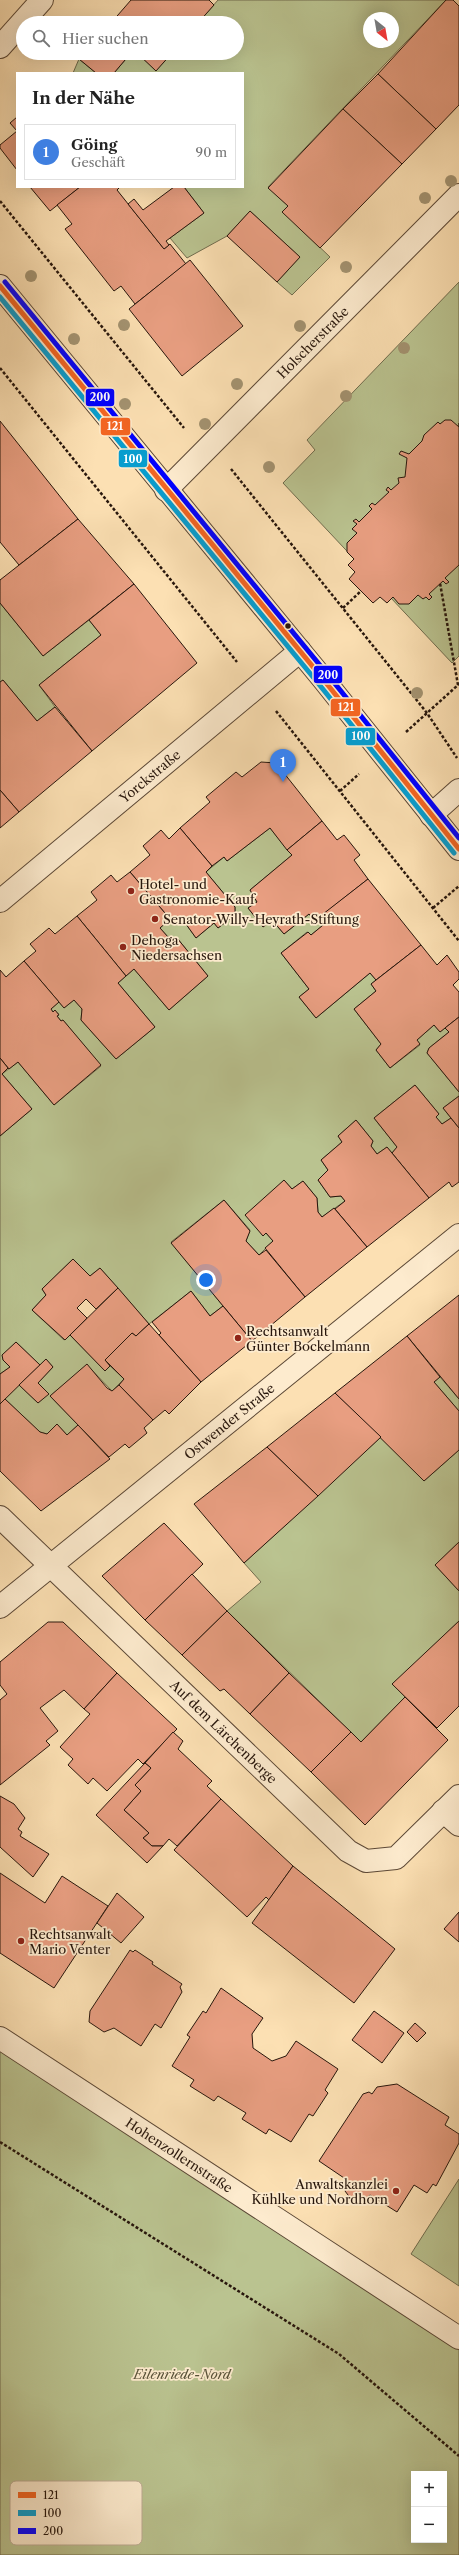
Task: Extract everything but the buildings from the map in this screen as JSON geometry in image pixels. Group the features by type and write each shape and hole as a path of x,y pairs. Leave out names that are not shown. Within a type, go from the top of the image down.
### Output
{"street":[{"path":"28,16 42,0"},
{"path":"0,47 16,29"},
{"name":"Holscherstraße","path":"166,490 459,194"},
{"path":"0,286 166,490 300,651 459,849"},
{"name":"Yorckstraße","path":"0,901 300,651"},
{"path":"431,815 459,790"},
{"name":"Ostwender Straße","path":"0,1607 459,1235"},
{"name":"Auf dem Lärchenberge","path":"0,1517 348,1850 366,1861 396,1858 451,1818 459,1796"},
{"name":"Hohenzollernstraße","path":"0,2038 459,2338"}],"path":[{"path":"0,201 182,426 227,464 427,713 459,762"},
{"path":"0,368 257,686 459,941"},
{"path":"427,713 458,685 440,583"},
{"path":"343,608 361,591"},
{"path":"433,908 459,886"},
{"path":"0,2142 339,2354 459,2456"}],"green space":[{"path":"218,0 446,0 268,187 288,206 283,212 330,257 292,295 277,282 300,257 250,211 227,236 187,258 170,238 204,213 185,188 244,188 244,72 115,72 125,60 145,60 156,70 165,60 244,60 244,16 204,16"},
{"path":"79,60 80,60 95,72 73,72"},
{"path":"459,282 459,656 452,663 283,483 315,450 307,440"},
{"path":"0,603 43,656 89,620 101,635 39,685 55,707 37,721 3,680 0,682"},
{"path":"270,828 292,855 250,890 257,902 248,908 263,927 272,920 284,934 309,914 315,921 323,914 328,921 311,935 307,932 281,953 309,989 299,997 316,1018 370,973 376,980 371,984 376,991 354,1009 381,1044 376,1050 390,1068 420,1045 417,1040 434,1025 440,1032 445,1028 449,1032 429,1048 427,1053 459,1092 459,1096 443,1108 451,1118 442,1124 436,1117 439,1114 415,1085 374,1118 397,1147 392,1153 387,1147 377,1154 371,1146 373,1141 356,1120 338,1136 342,1142 321,1160 328,1170 318,1180 330,1197 341,1196 345,1201 322,1217 318,1212 317,1198 303,1181 292,1189 284,1180 263,1235 266,1233 273,1241 259,1255 246,1241 250,1230 224,1200 171,1242 223,1306 210,1316 191,1291 149,1324 100,1268 90,1276 73,1259 42,1289 46,1295 32,1310 64,1340 70,1335 105,1371 110,1366 124,1379 112,1391 87,1365 50,1396 78,1425 67,1435 57,1424 47,1434 40,1432 5,1399 19,1385 38,1403 48,1394 38,1383 53,1367 46,1359 40,1365 16,1342 3,1355 3,1360 10,1367 0,1374 0,1136 32,1109 2,1074 18,1062 54,1105 101,1066 63,1020 61,1021 57,1016 59,1014 55,1011 53,1012 51,1009 59,1002 64,1008 74,1000 82,1009 81,1020 116,1059 155,1027 118,983 134,969 169,1010 208,976 177,938 168,937 160,928 170,919 183,920 196,938 214,923 218,928 235,915 235,907 206,872 224,857 227,861"},
{"path":"440,1377 459,1399 459,1411 434,1382"},
{"path":"381,1437 424,1481 459,1450 459,1542 435,1565 459,1591 459,1621 393,1684 405,1697 361,1742 227,1611 261,1582 244,1563"},
{"name":"Eilenriede-Nord","path":"0,2038 459,2338 459,2555 0,2555"},
{"path":"459,2179 459,2286 411,2254"}],"transit line":[{"name":"200","path":"5,282 328,675 459,838"},
{"name":"121","path":"0,286 323,679 459,849"},
{"name":"100","path":"0,297 318,683 454,853"}],"place":[{"name":"Göing","path":"283,782"},
{"name":"Hotel- und Gastronomie-Kauf","path":"131,891"},
{"name":"Senator-Willy-Heyrath-Stiftung","path":"155,919"},
{"name":"Dehoga Niedersachsen","path":"123,947"},
{"name":"Rechtsanwalt Günter Bockelmann","path":"238,1338"},
{"name":"Rechtsanwalt Mario Venter","path":"21,1941"},
{"name":"Anwaltskanzlei Kühlke und Nordhorn","path":"396,2191"}]}
